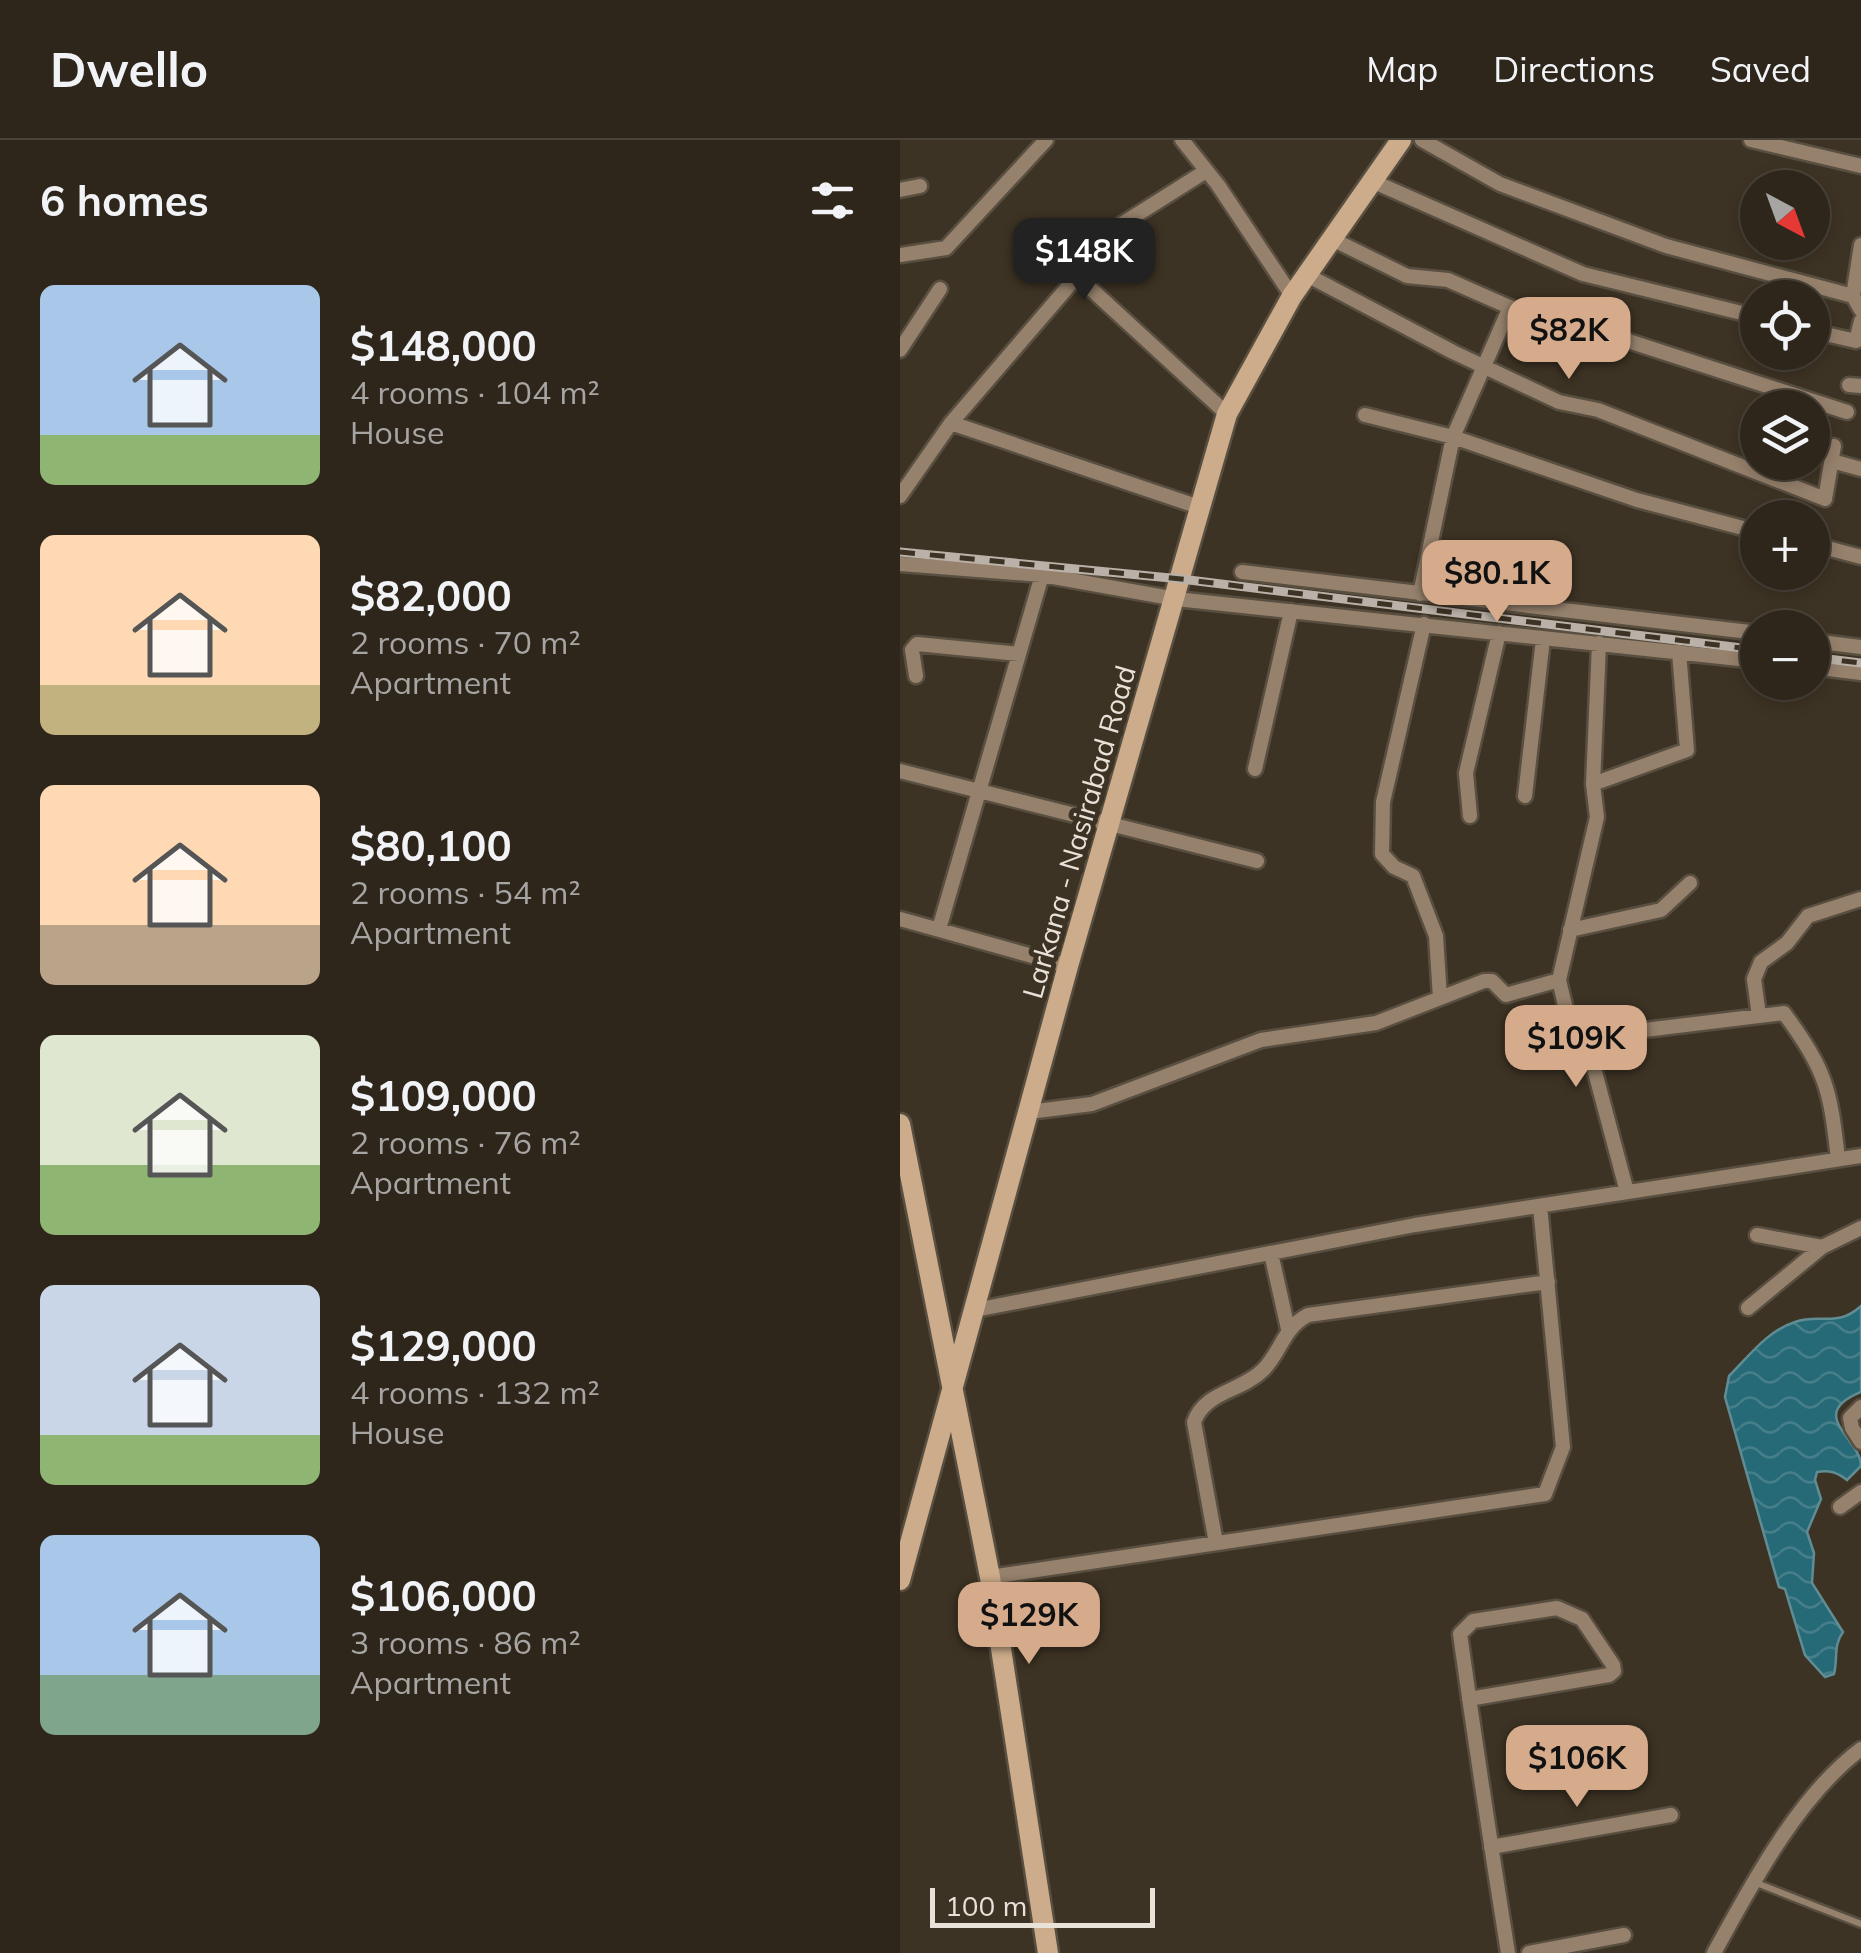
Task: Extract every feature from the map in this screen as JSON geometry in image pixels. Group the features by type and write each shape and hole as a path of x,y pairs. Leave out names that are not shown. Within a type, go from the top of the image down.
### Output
{"main road":[{"name":"Larkana - Nasirabad Road","path":"900,1580 1068,966 1227,414 1292,296 1401,140"},
{"path":"900,1124 990,1577 1048,1953"}],"street":[{"path":"900,255 946,248 1046,140"},
{"path":"1182,140 1292,296"},
{"path":"1199,140 1203,166"},
{"path":"1422,140 1500,184 1666,246 1858,303 1861,244"},
{"path":"1751,140 1861,166"},
{"path":"900,496 951,423 1122,224 1203,166"},
{"path":"1372,181 1582,274 1740,313"},
{"path":"900,190 920,186"},
{"path":"1332,239 1407,276 1448,280 1557,328 1619,338 1847,412"},
{"path":"1307,275 1558,402 1598,410 1825,500 1834,453 1861,469"},
{"path":"1078,277 1227,414"},
{"path":"900,350 940,289"},
{"path":"1420,594 1453,437 1510,308"},
{"path":"1830,335 1856,341 1861,321"},
{"path":"1365,415 1453,437 1637,500 1740,527"},
{"path":"951,423 1199,507"},
{"path":"1830,549 1861,557"},
{"path":"900,564 1042,575 1176,599 1740,659"},
{"path":"1242,572 1740,632"},
{"path":"939,929 1042,575"},
{"path":"1255,769 1291,611"},
{"path":"1424,624 1383,802 1382,854 1412,876 1436,936 1440,998"},
{"path":"1470,816 1466,773 1499,634"},
{"path":"1525,796 1543,639"},
{"path":"1599,643 1593,784 1597,817 1559,980 1568,1022 1591,1057 1627,1192"},
{"path":"1830,643 1861,647"},
{"path":"916,676 912,650 917,644 1019,654"},
{"path":"1593,784 1686,750 1679,652"},
{"path":"1830,669 1861,673"},
{"path":"900,771 1256,862"},
{"path":"1570,930 1661,910 1690,883"},
{"path":"1759,1016 1754,979 1762,962 1787,943 1808,916 1861,899"},
{"path":"900,919 1068,966"},
{"path":"1029,1112 1092,1104 1261,1040 1376,1023 1484,981 1492,980 1506,995 1559,980"},
{"path":"1591,1057 1620,1033 1784,1014 1814,1054 1850,1158 1861,1174"},
{"path":"975,1310 1415,1225 1850,1158"},
{"path":"990,1577 1545,1494 1563,1447 1540,1206"},
{"path":"1748,1308 1822,1247 1861,1228"},
{"path":"1758,1236 1822,1247"},
{"path":"1270,1253 1288,1330"},
{"path":"1216,1543 1194,1422 1199,1409 1210,1399 1244,1384 1264,1369 1288,1330 1308,1315 1548,1282"},
{"path":"1861,1407 1850,1418 1861,1442"},
{"path":"1840,1506 1861,1492"},
{"path":"1470,1700 1609,1675 1614,1672 1613,1664 1582,1619 1557,1608 1473,1621 1460,1634 1508,1953"},
{"path":"1714,1953 1753,1882 1828,1778 1861,1749"},
{"path":"1491,1848 1671,1815"},
{"path":"1529,1953 1624,1934"}],"lane":[{"path":"1753,1882 1861,1924"}],"water":[{"path":"1861,1306 1861,1392 1837,1409 1836,1418 1861,1466 1847,1480 1833,1472 1817,1472 1815,1480 1821,1499 1807,1532 1814,1553 1812,1583 1843,1632 1834,1674 1825,1677 1805,1655 1785,1589 1779,1587 1725,1397 1729,1376 1776,1331 1804,1320 1844,1317"}],"railway":[{"path":"900,552 1181,579 1740,648"},
{"path":"1830,659 1861,663"}]}
